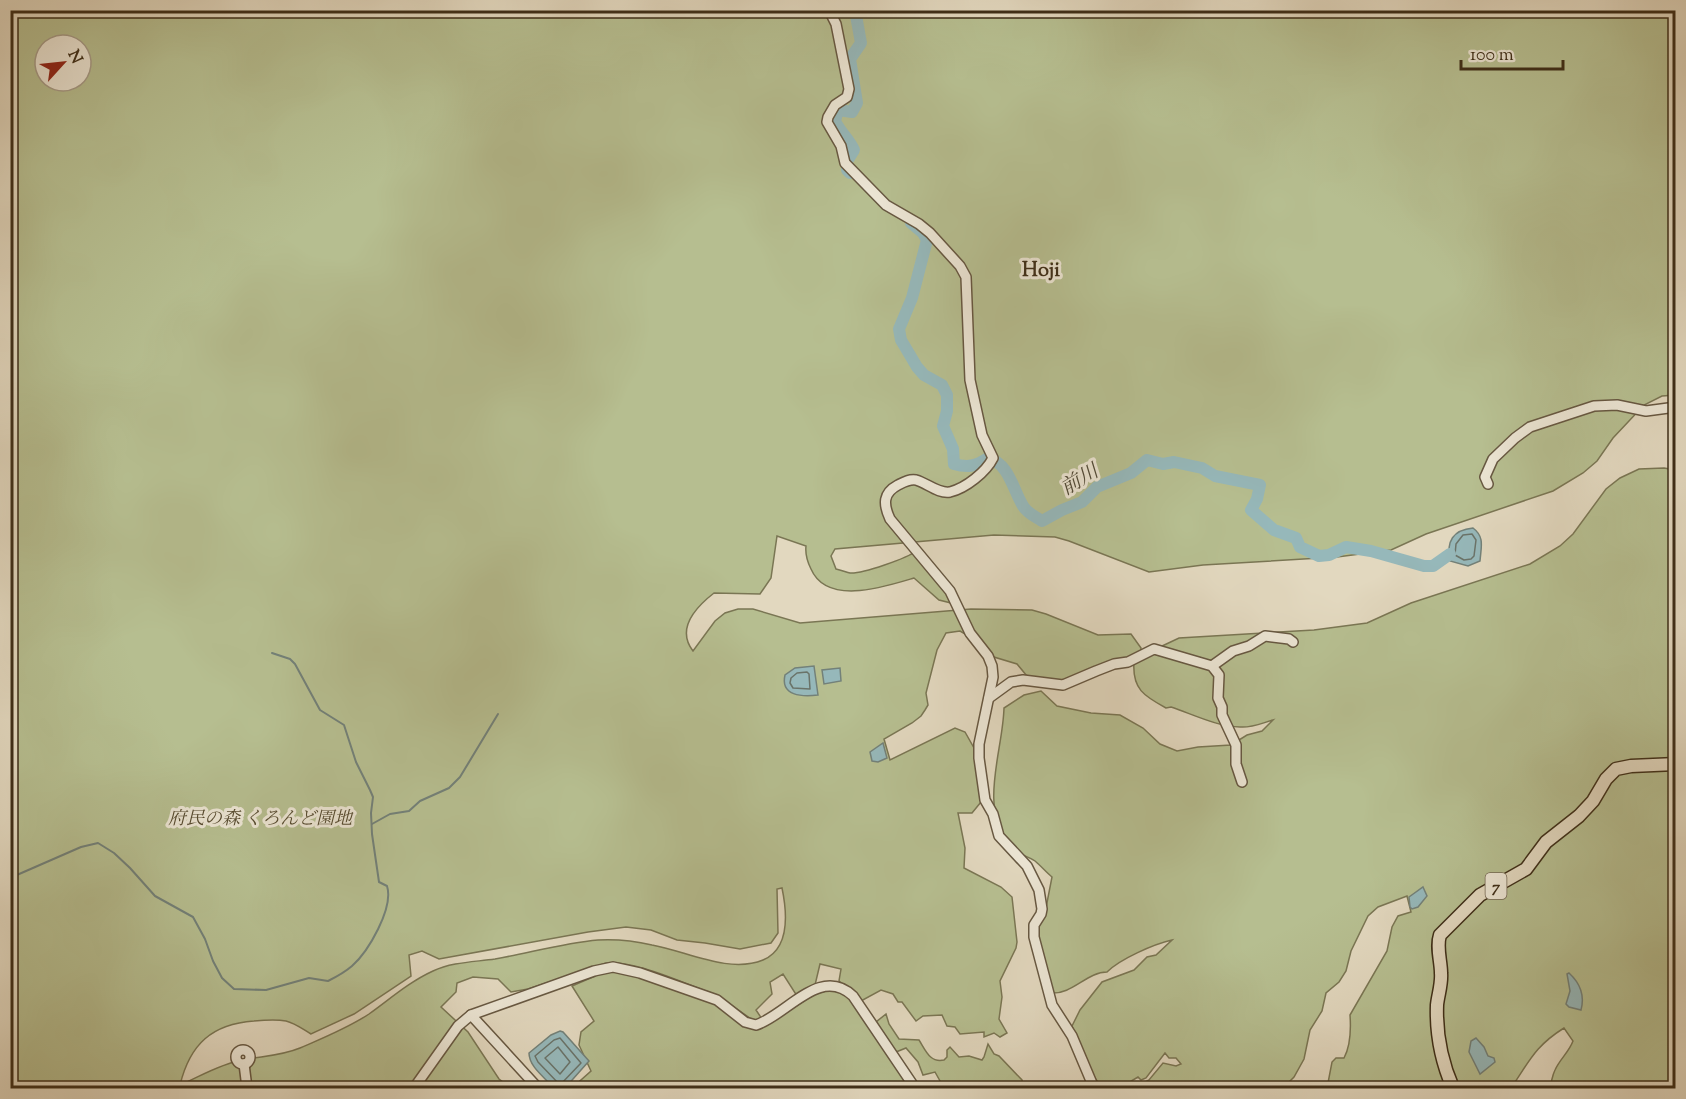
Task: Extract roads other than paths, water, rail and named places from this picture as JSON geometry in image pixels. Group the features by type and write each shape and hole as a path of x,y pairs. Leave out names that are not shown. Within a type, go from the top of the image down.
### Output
{"main road":[{"name":"7","path":"1453,1089 1446,1071 1438,1025 1437,1004 1442,975 1438,944 1440,936 1480,895 1526,869 1546,842 1579,816 1593,801 1606,779 1616,769 1676,764"}],"street":[{"path":"829,10 836,24 849,90 847,97 829,112 827,122 841,146 847,166 886,205 930,233 960,266 966,277 970,380 982,435 992,460 976,477 949,492 940,491 913,479 892,488 887,493 885,510 890,519 945,582 970,633 988,656 992,666 993,677 979,744 985,800 993,814 999,836 1027,866 1039,890 1042,909 1034,925 1034,937 1052,1005 1072,1036 1094,1089"},
{"path":"1488,484 1485,477 1493,459 1530,427 1594,406 1617,405 1646,411 1676,407"},
{"path":"1212,666 1233,651 1249,646 1265,636 1289,639 1293,642"},
{"path":"989,698 1011,682 1023,680 1064,685 1096,670 1128,662 1154,649 1212,666 1219,675 1218,698 1222,707 1222,715 1236,745 1236,764 1242,782"},
{"path":"414,1089 458,1026 471,1015 584,974 613,967 640,973 717,1000 745,1022 756,1025 770,1019 816,988 836,985 853,996 915,1089"},
{"path":"471,1015 538,1089"},
{"path":"244,1064 247,1089"}],"water":[{"path":"1473,528 1481,539 1480,561 1468,566 1450,561 1449,548 1452,538 1460,531"},
{"path":"814,666 818,695 805,696 789,691 784,682 785,675 795,668"},
{"path":"840,668 841,681 824,684 822,670"},
{"path":"883,743 887,758 878,762 872,761 870,752"},
{"path":"1423,887 1427,896 1418,907 1412,909 1409,897"},
{"path":"1569,973 1581,990 1581,1010 1566,1004 1570,991 1567,974"},
{"path":"560,1031 589,1061 565,1088 555,1088 534,1067 529,1053 551,1035"},
{"path":"1476,1038 1495,1062 1480,1074 1469,1052 1471,1041"}],"waterway":[{"name":"前川","path":"850,173 847,170 847,161 854,150 835,121 838,110 852,112 857,103 850,59 861,43 855,10"},
{"name":"前川","path":"911,223 923,233 927,240 912,298 899,329 901,340 917,367 924,375 942,385 947,395 947,411 943,426 953,449 954,464 972,466 988,458 995,461 1006,471 1025,508 1042,521 1082,502 1097,487 1131,473 1147,460 1163,464 1174,462 1202,468 1215,476 1260,485 1257,499 1251,510 1274,530 1296,538 1300,547 1319,556 1329,555 1346,547 1371,551 1424,566 1433,566 1450,554"},
{"path":"10,878 81,847 98,843 114,853 155,896 193,917 222,978 234,989 266,990 309,978 328,981 352,966 372,940 387,906 387,886 379,882 372,834 373,797 356,762 344,725 320,710 295,664 290,659 272,653"},
{"path":"372,824 390,814 409,811 420,801 449,788 460,777 498,714"}],"district":[{"name":"Hoji","path":"1041,269"}],"park label":[{"name":"府民の森 くろんど園地","path":"260,818"}]}
